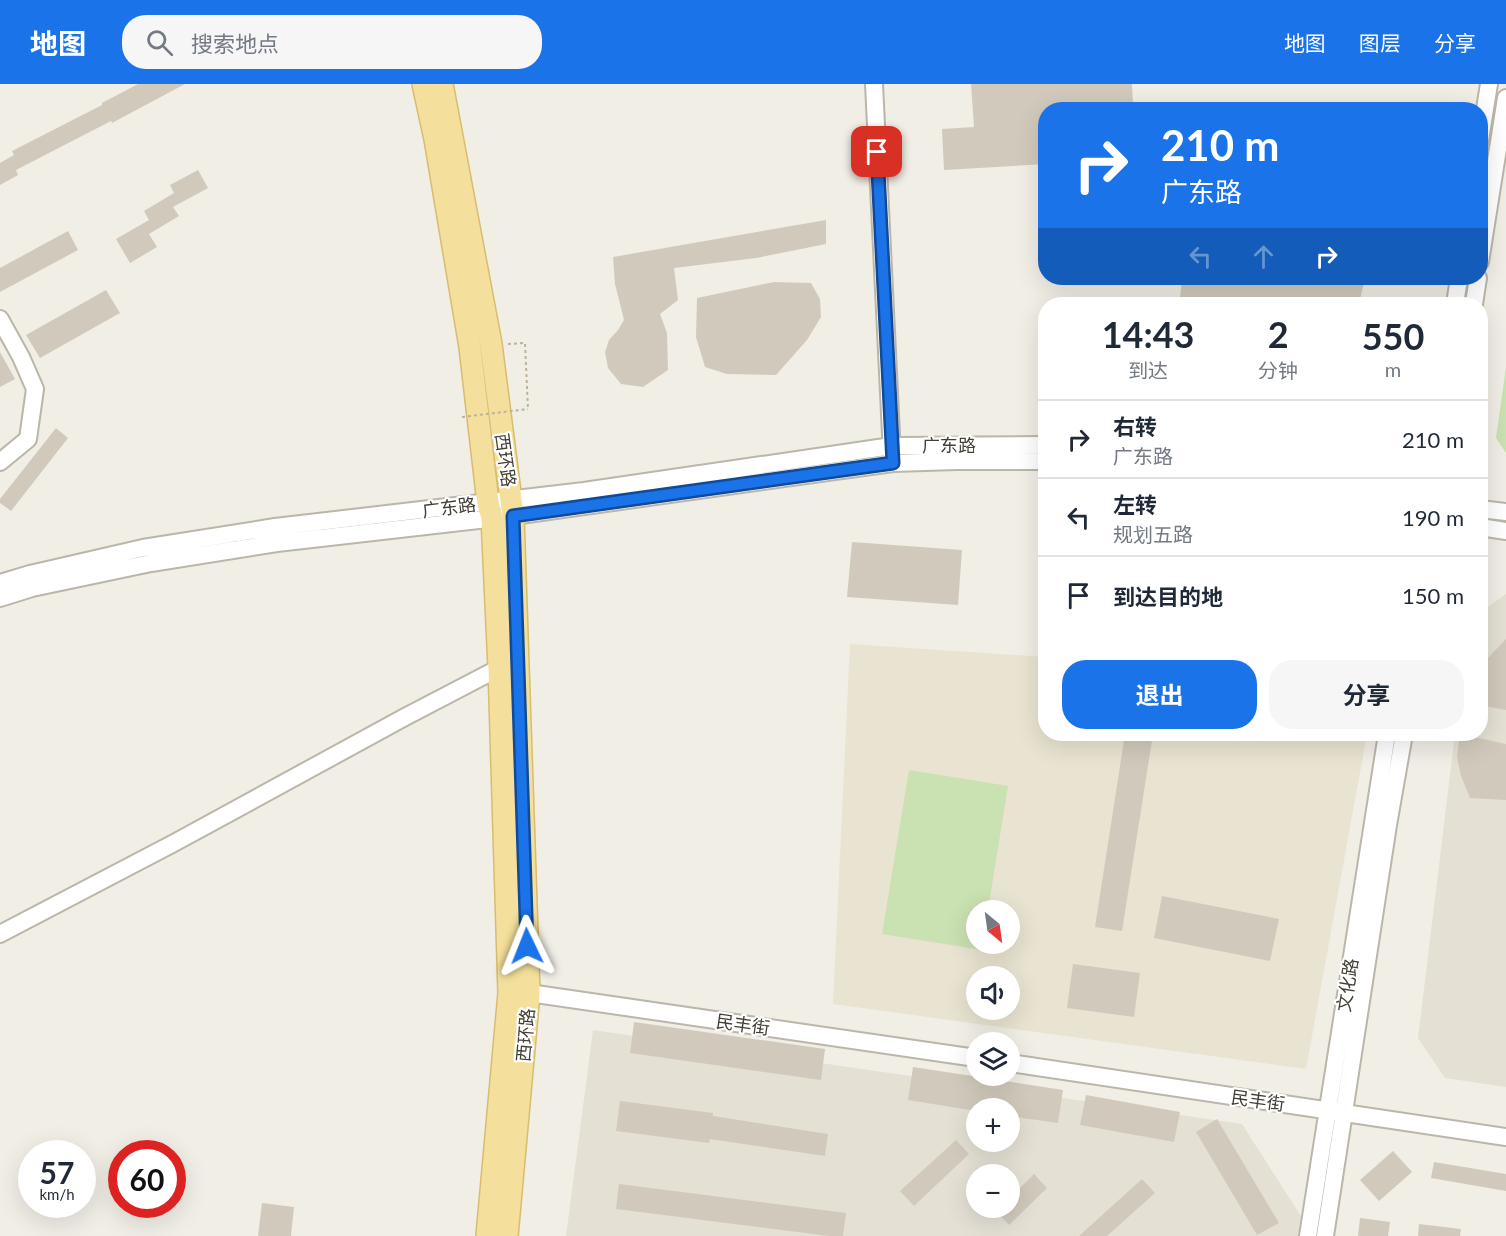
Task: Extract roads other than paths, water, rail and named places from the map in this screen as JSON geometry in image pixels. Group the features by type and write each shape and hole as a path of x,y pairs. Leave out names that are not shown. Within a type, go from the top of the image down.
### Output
{"main road":[{"name":"西环路","path":"423,84 435,139 470,347 490,510 519,993 487,1236"},
{"name":"西环路","path":"442,84 491,344 512,508 519,993 507,1236"}],"street":[{"path":"874,84 893,463"},
{"path":"1486,102 1489,84"},
{"path":"1488,212 1506,98"},
{"path":"0,319 35,389 28,440 0,462"},
{"name":"广东路","path":"512,508 596,489 892,446 1038,445"},
{"name":"广东路","path":"0,583 143,548 275,527 512,508 893,463 1038,461"},
{"path":"1488,509 1506,512"},
{"name":"广东路","path":"0,598 32,588 151,563 490,510"},
{"path":"1488,528 1506,531"},
{"path":"0,934 499,668"},
{"name":"文化路","path":"1308,1236 1386,741"},
{"name":"文化路","path":"1325,1236 1403,741"},
{"name":"民丰街","path":"519,993 966,1057"},
{"name":"民丰街","path":"1020,1064 1506,1137"}]}
